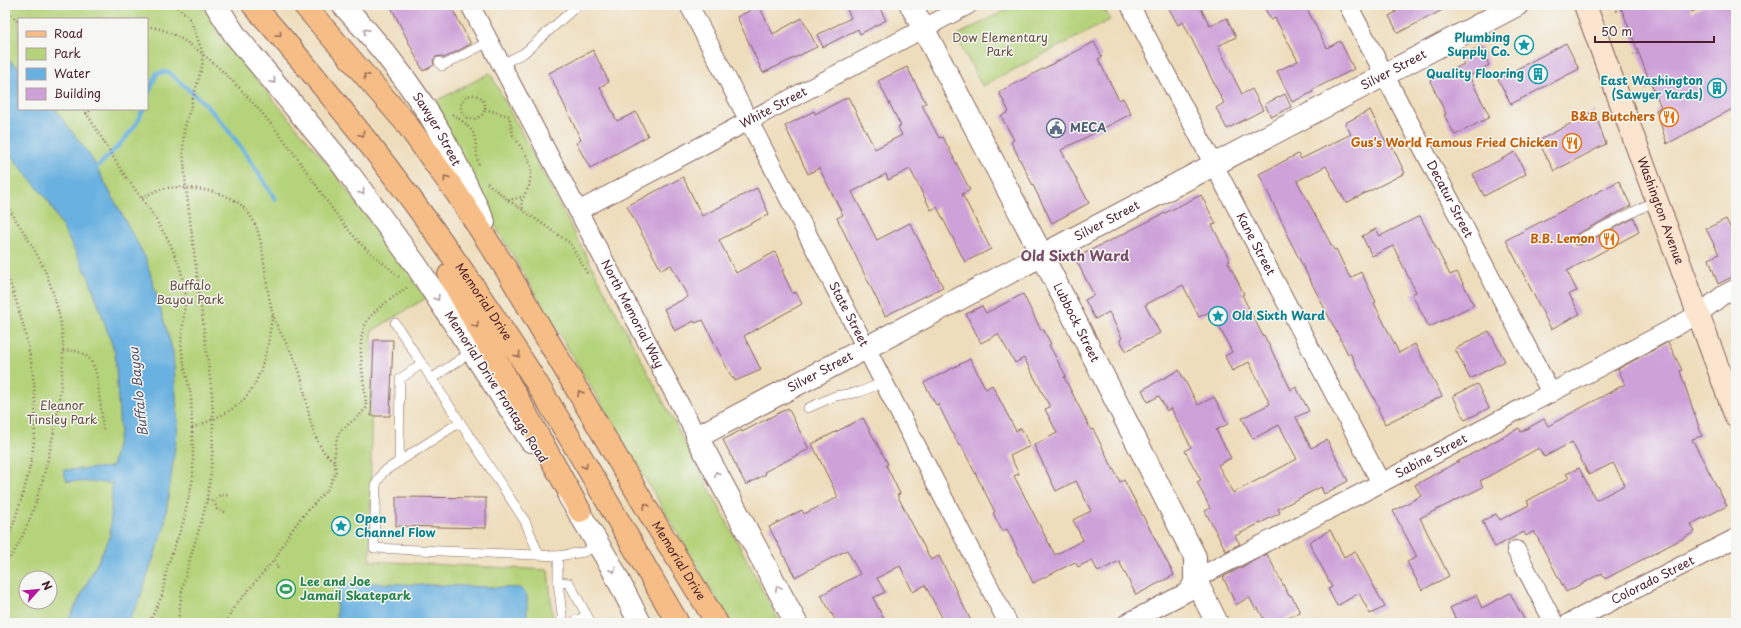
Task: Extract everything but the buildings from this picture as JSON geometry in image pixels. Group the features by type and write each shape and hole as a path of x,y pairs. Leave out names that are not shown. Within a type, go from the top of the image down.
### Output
{"main road":[{"name":"Memorial Drive","path":"253,5 327,90 406,192 526,366 678,623"},
{"name":"Memorial Drive","path":"304,5 406,123 457,194 506,269 654,521 717,623"},
{"name":"Washington Avenue","path":"1585,5 1736,417"},
{"path":"406,192 452,281 580,511"}],"street":[{"name":"Memorial Drive Frontage Road","path":"216,5 239,40 339,160 416,265 532,442 580,511 640,623"},
{"name":"Sawyer Street","path":"343,5 390,58 424,106 451,154 506,269"},
{"name":"North Memorial Way","path":"470,5 500,65 796,623"},
{"name":"State Street","path":"688,5 1008,623"},
{"name":"Lubbock Street","path":"911,5 1042,255 1195,557 1195,579 1217,623"},
{"name":"White Street","path":"578,211 968,5"},
{"name":"Kane Street","path":"1130,5 1381,483"},
{"name":"Decatur Street","path":"1348,5 1551,393"},
{"name":"Silver Street","path":"697,436 1517,5"},
{"name":"Sabine Street","path":"1127,623 1187,592 1195,579 1381,483 1699,314 1723,295 1736,288"},
{"name":"Colorado Street","path":"1569,623 1736,538"},
{"path":"1516,550 1554,623"}],"lane":[{"path":"500,65 524,53 578,5"},
{"path":"439,62 442,66 488,42"},
{"path":"1578,240 1657,200"},
{"path":"395,324 525,521 539,555"},
{"path":"431,379 472,351"},
{"path":"399,462 400,379 421,364"},
{"path":"808,408 835,396 860,392 884,382"},
{"path":"460,422 383,472 376,484 374,548 558,556 584,552 599,545"},
{"path":"558,556 558,582 563,623"},
{"path":"558,582 569,583 589,619 572,623"}],"path":[{"path":"108,5 115,5"},
{"path":"174,5 187,15 194,28 203,54 202,67 196,83 184,138 186,188 210,369 213,419 211,470 207,499 185,577 178,623"},
{"path":"5,8 18,21"},
{"path":"1616,11 1623,8"},
{"path":"148,27 166,30 182,38 203,54 269,122 359,242 386,264 413,290"},
{"path":"1633,55 1640,53"},
{"path":"1644,84 1650,82"},
{"path":"475,95 482,98 484,102 483,113 477,118 469,118 465,116 461,106 462,102 467,96 475,95"},
{"path":"484,109 509,116 513,135 529,161 531,174 529,186 522,197 521,202 523,210"},
{"path":"84,110 123,173 142,198 170,243 180,268 186,295 181,343 191,397 194,458 193,478 183,523 166,567 162,596 150,623"},
{"path":"86,114 91,110"},
{"path":"449,111 463,120 472,130 475,136 477,156 481,172"},
{"path":"463,120 465,116"},
{"path":"484,178 493,189 570,243 588,275"},
{"path":"142,198 163,188 209,190 233,198 246,208 260,235 271,308 297,365 316,440 327,456 334,462"},
{"path":"508,200 522,197"},
{"path":"5,203 48,278 60,319 63,351 56,417 45,470 34,507 21,540 5,564"},
{"path":"5,270 29,348 35,386 32,454 27,477 5,548"},
{"path":"226,623 234,607 275,559 289,534 300,519 328,490 336,471 334,462 336,442 340,431 360,416 366,408 360,340 363,328 370,317 409,286"},
{"path":"192,428 213,419 240,404 258,380 268,346 269,331 274,315"},
{"path":"63,351 78,352 89,359 95,368 103,430"},
{"path":"214,501 220,495 228,495"},
{"path":"207,499 214,501"},
{"path":"214,501 217,509 225,512"},
{"path":"275,559 278,570"}],"green space":[{"name":"Buffalo Bayou Park","path":"5,5 203,5 225,42 330,167 426,298 372,331 370,561 548,570 553,623 5,623"},
{"name":"Dow Elementary Park","path":"1015,5 1102,5 1110,20 982,86 956,36"},
{"path":"490,73 780,623 731,623 484,207 430,104"}],"water":[{"name":"Buffalo Bayou","path":"5,57 18,67 18,110 56,110 91,157 146,259 173,352 178,426 164,528 139,600 128,623 67,623 110,537 112,483 67,481 63,470 112,467 120,432 115,353 89,278 49,202 5,148"},
{"path":"346,582 520,588 527,595 527,623 336,623 337,591"}],"waterway":[{"path":"148,94 157,73 169,72 214,113 251,161 275,199"},
{"path":"93,171 115,150 128,134 143,110"}],"place":[{"name":"Plumbing Supply Co.","path":"1524,45"},
{"name":"Quality Flooring","path":"1538,74"},
{"name":"East Washington (Sawyer Yards)","path":"1717,88"},
{"name":"B&B Butchers","path":"1669,117"},
{"name":"MECA","path":"1056,128"},
{"name":"Gus's World Famous Fried Chicken","path":"1572,143"},
{"name":"B.B. Lemon","path":"1609,239"},
{"name":"Old Sixth Ward","path":"1218,316"},
{"name":"Open Channel Flow","path":"341,526"},
{"name":"Lee and Joe Jamail Skatepark","path":"286,589"}],"district":[{"name":"Old Sixth Ward","path":"1075,256"}],"park label":[{"name":"Eleanor Tinsley Park","path":"62,413"}]}
